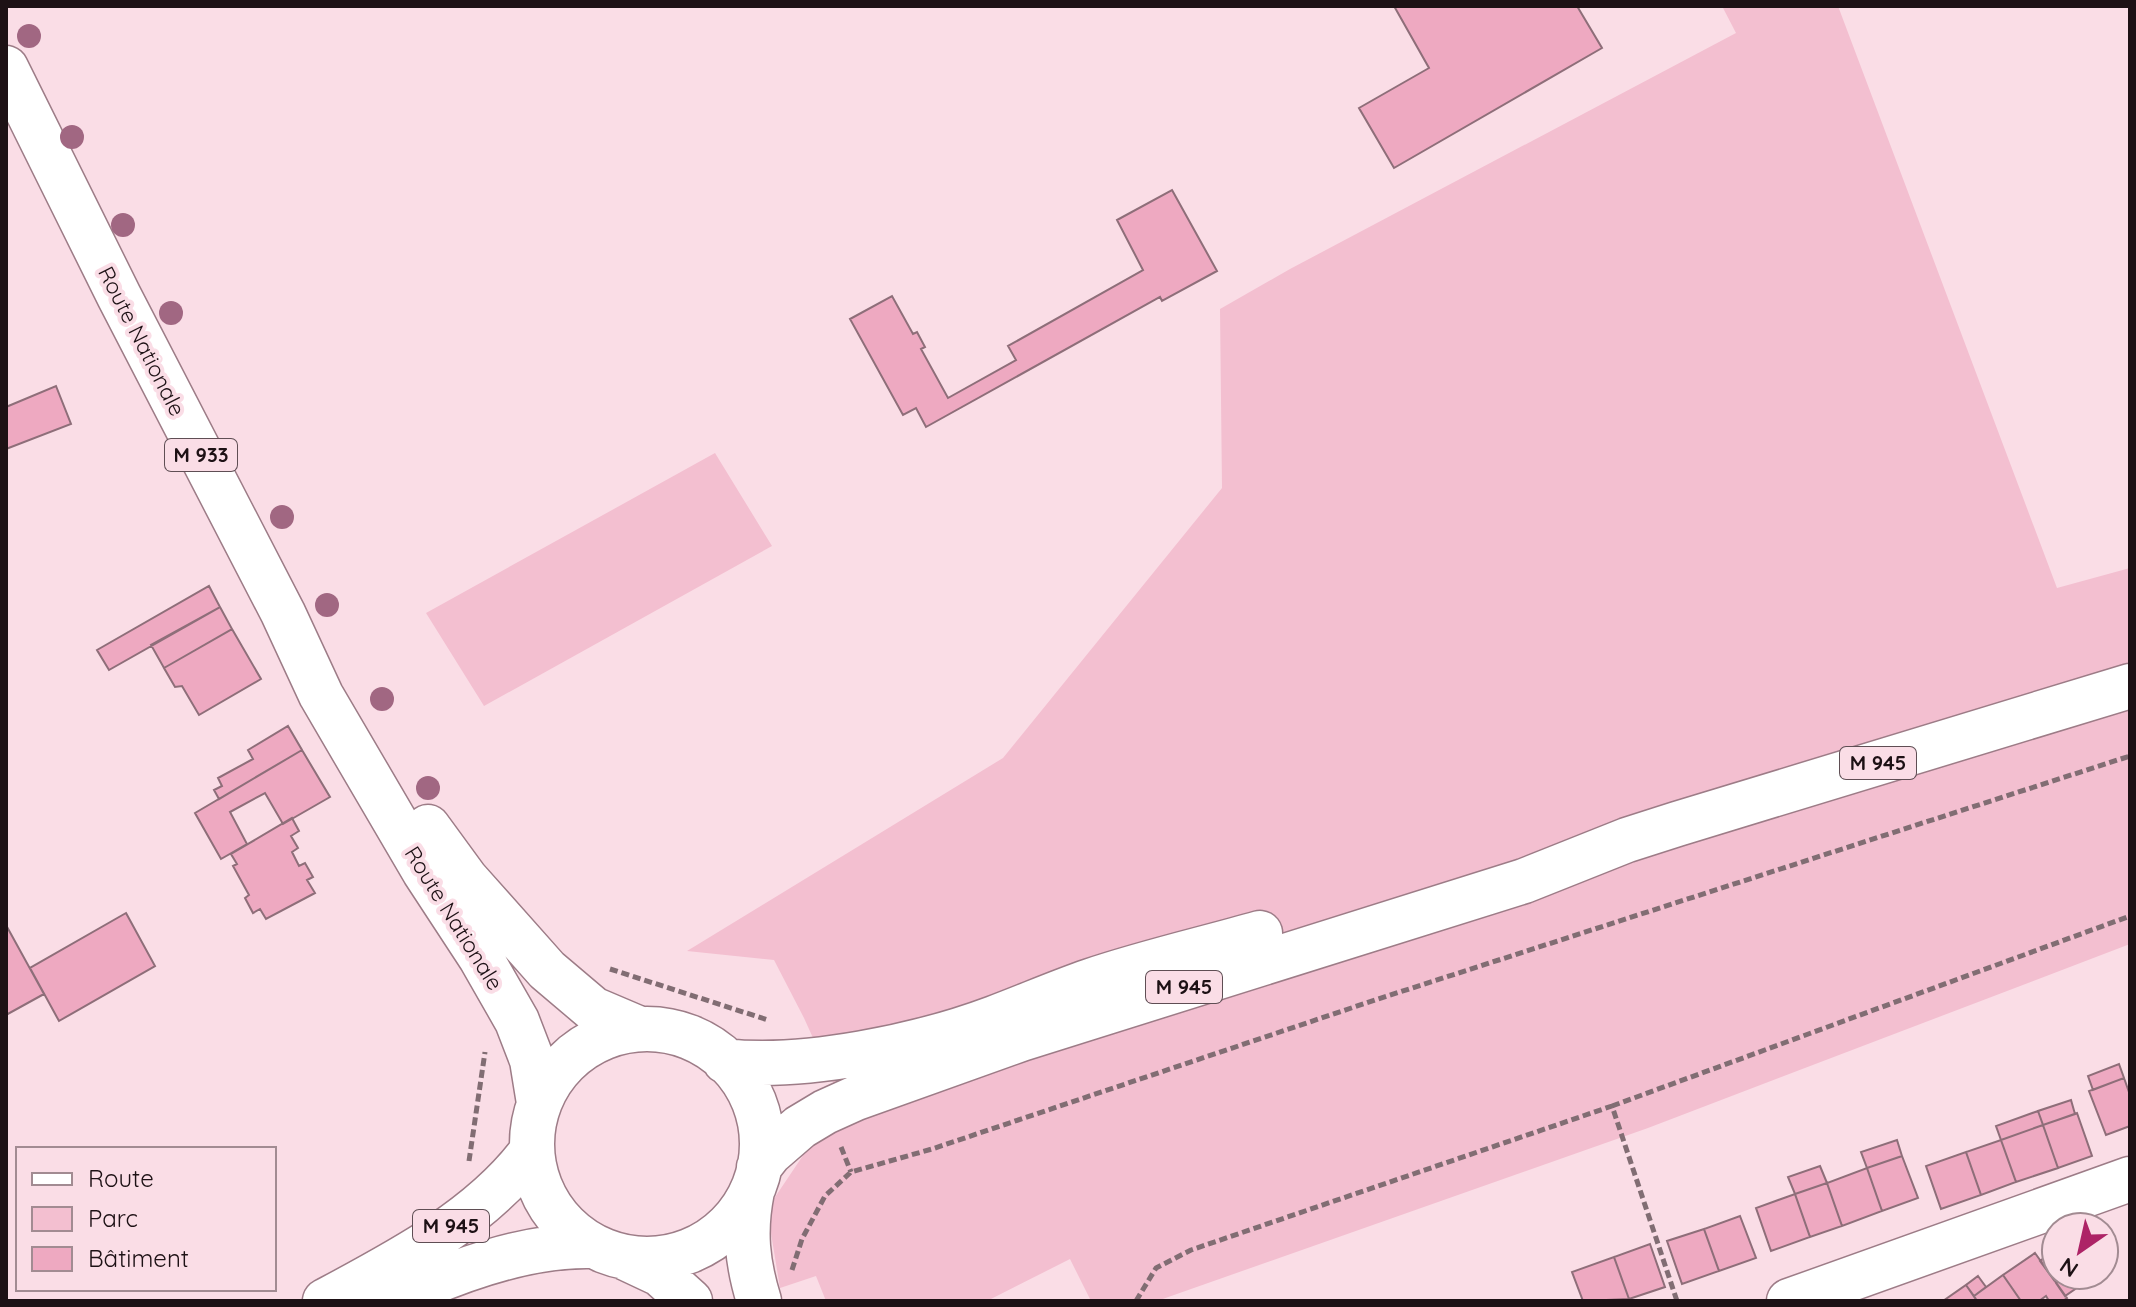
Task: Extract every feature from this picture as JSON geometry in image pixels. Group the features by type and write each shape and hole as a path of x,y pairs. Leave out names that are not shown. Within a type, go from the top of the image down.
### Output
{"main road":[{"name":"Route Nationale","path":"6,68 119,296 283,613 321,695 362,768 517,1021 532,1060 539,1103"},
{"name":"Route Nationale","path":"283,613 328,687 466,879 532,954 572,992 593,1009 640,1029"},
{"name":"M 945","path":"756,1178 770,1153 800,1127 856,1098 1021,1039 1524,881 1627,840 2130,686"},
{"name":"M 945","path":"725,1061 793,1061 881,1050 994,1018 1092,980 1513,863 1627,840"},
{"path":"690,1301 646,1265 609,1252 571,1231 547,1202 536,1177 531,1152 539,1103 551,1079 579,1051 601,1038 640,1029 666,1031 692,1039 715,1052 742,1080 758,1115 762,1141 746,1219 745,1239 757,1295"},
{"name":"M 945","path":"325,1301 386,1268 480,1206 502,1188 531,1152"},
{"path":"609,1252 668,1258 708,1242 739,1213 756,1178"},
{"path":"1789,1301 2130,1179"},
{"name":"M 945","path":"391,1301 460,1273 531,1252 558,1247 609,1252"}],"path":[{"path":"757,1295 794,1269 802,1239 825,1196 851,1172 932,1149 1375,1000 2130,756"},
{"path":"1136,1301 1156,1268 1191,1250 1612,1106 2130,916"},
{"path":"1612,1106 1677,1301"}],"green space":[{"path":"1722,6 1838,6 2057,588 2130,568 2130,944 1648,1128 1157,1301 1091,1301 1070,1259 987,1301 826,1301 816,1276 780,1288 767,1209 806,1151 850,1120 774,960 687,951 1003,758 1222,488 1220,309 1736,33"},
{"path":"715,453 772,546 484,706 426,613"}],"building":[{"path":"1394,6 1577,6 1602,48 1394,168 1359,108 1429,68"},
{"path":"1172,190 1217,271 1162,301 1160,297 926,427 916,408 903,415 850,319 892,296 913,334 917,332 925,347 921,349 948,398 1016,360 1008,346 1143,270 1117,220"},
{"path":"56,386 71,424 6,449 6,407"},
{"path":"209,586 220,607 109,670 97,650"},
{"path":"220,607 232,629 164,668 151,645"},
{"path":"232,629 261,679 199,715 182,686 175,687 164,668"},
{"path":"288,726 302,750 219,799 214,790 222,786 218,778 253,759 248,750"},
{"path":"302,750 330,797 283,824 265,793 230,812 247,844 221,859 195,813"},
{"path":"292,818 299,831 291,836 298,848 292,852 299,866 305,863 313,877 307,880 315,893 266,919 260,909 253,913 245,898 249,895 233,866 237,864 231,854"},
{"path":"126,913 155,966 59,1021 30,968"},
{"path":"6,925 44,994 6,1015"},
{"path":"2119,1064 2124,1078 2093,1090 2088,1076"},
{"path":"2124,1078 2130,1095 2130,1126 2106,1135 2089,1091"},
{"path":"2071,1100 2075,1114 2043,1125 2038,1111"},
{"path":"2038,1111 2043,1125 2001,1140 1996,1126"},
{"path":"2077,1113 2092,1156 2058,1168 2043,1125"},
{"path":"2043,1125 2058,1168 2016,1182 2001,1140"},
{"path":"1897,1140 1902,1156 1867,1168 1861,1152"},
{"path":"2001,1140 2016,1182 1981,1195 1966,1152"},
{"path":"1966,1152 1981,1195 1941,1209 1926,1166"},
{"path":"1902,1156 1918,1198 1882,1211 1867,1168"},
{"path":"1820,1166 1827,1183 1795,1194 1788,1177"},
{"path":"1867,1168 1882,1211 1842,1226 1827,1183"},
{"path":"1827,1183 1842,1226 1810,1237 1795,1194"},
{"path":"1795,1194 1810,1237 1771,1251 1756,1208"},
{"path":"1740,1216 1756,1258 1719,1271 1704,1229"},
{"path":"1704,1229 1719,1271 1682,1284 1667,1241"},
{"path":"1650,1244 1665,1287 1629,1299 1614,1257"},
{"path":"2035,1253 2040,1260 2040,1291 2062,1291 2067,1298 2049,1301 2046,1296 2039,1301 2021,1301 2003,1275"},
{"path":"1614,1257 1629,1299 1583,1301 1572,1272"},
{"path":"2003,1275 2021,1301 1977,1301 1974,1296"},
{"path":"1978,1276 1986,1287 1974,1296 1966,1285"},
{"path":"1966,1285 1977,1301 1943,1301"}]}
